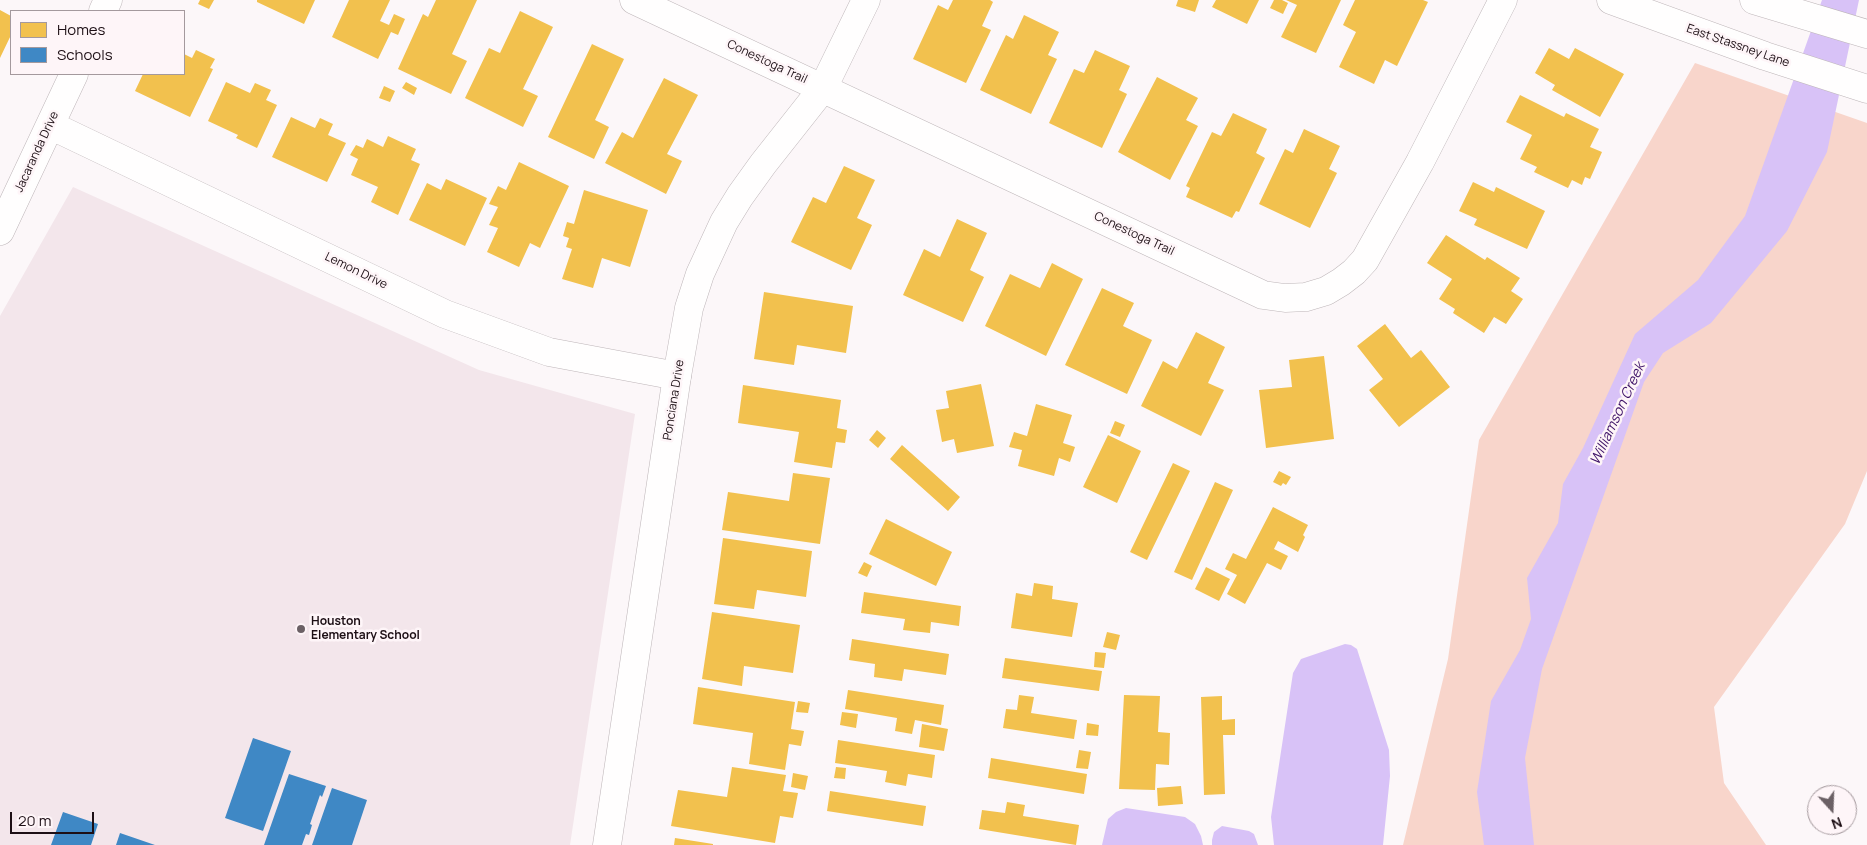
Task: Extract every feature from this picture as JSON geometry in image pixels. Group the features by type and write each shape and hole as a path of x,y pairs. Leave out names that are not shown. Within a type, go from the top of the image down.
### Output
{"street":[{"name":"Conestoga Trail","path":"634,0 1262,295 1285,298 1306,297 1326,290 1341,282 1365,260 1420,162 1503,0"},
{"name":"Ponciana Drive","path":"607,845 677,376 689,308 700,274 740,196 823,88 866,0"},
{"name":"East Stassney Lane","path":"1610,0 1765,56 1867,89"},
{"path":"1760,2 1867,34"},
{"name":"Jacaranda Drive","path":"0,230 74,75"},
{"name":"Lemon Drive","path":"50,125 446,314 549,352 677,376"}],"shaded area":[{"path":"1695,63 1867,123 1867,471 1845,524 1714,707 1724,783 1766,845 1403,845 1448,659 1479,440"},
{"name":"Houston Elementary School","path":"73,187 479,370 635,414 570,845 0,845 0,316"}],"water":[{"name":"Williamson Creek","path":"1822,0 1859,0 1827,152 1787,231 1711,323 1663,353 1644,382 1542,669 1525,758 1534,845 1484,845 1477,792 1491,701 1520,650 1531,619 1527,578 1558,523 1563,484 1583,448 1635,334 1698,280 1745,216"},
{"path":"1345,644 1357,649 1389,750 1390,776 1383,845 1274,845 1271,817 1293,673 1301,659"},
{"path":"1126,808 1185,817 1195,824 1203,845 1102,845 1108,819 1116,812"},
{"path":"1222,826 1249,831 1254,834 1258,845 1212,845 1214,832"}],"building: Homes":[{"path":"200,0 214,0 209,9 198,4"},
{"path":"257,0 315,0 304,24 257,2"},
{"path":"349,0 390,0 380,21 389,25 394,14 405,19 398,35 391,32 378,59 332,37"},
{"path":"436,0 477,0 452,54 467,61 451,94 398,69 423,14 428,17"},
{"path":"953,0 990,0 993,2 982,26 991,30 966,83 913,59 938,5 948,10"},
{"path":"1178,0 1199,0 1195,12 1176,6"},
{"path":"1216,0 1259,0 1247,24 1212,7"},
{"path":"1274,0 1282,0 1288,3 1283,14 1270,8"},
{"path":"1286,0 1341,0 1316,53 1281,37 1297,5"},
{"path":"1355,0 1423,0 1428,2 1397,66 1385,60 1374,84 1339,67 1356,32 1343,25"},
{"path":"0,10 10,15 10,37 0,58"},
{"path":"520,11 553,27 523,89 538,96 523,127 465,98 489,48 500,53"},
{"path":"1024,15 1059,32 1048,55 1057,59 1031,114 980,90 1006,35 1013,39"},
{"path":"592,44 624,59 595,120 609,127 594,159 548,137"},
{"path":"1549,48 1569,59 1575,48 1624,74 1600,117 1552,90 1555,85 1535,73"},
{"path":"196,50 215,59 210,68 213,69 190,117 135,91 143,75 185,75 185,54 192,58"},
{"path":"1095,50 1130,66 1119,90 1127,94 1102,148 1049,123 1074,69 1084,73"},
{"path":"1157,77 1198,98 1186,120 1198,126 1170,180 1118,152"},
{"path":"664,78 698,95 667,154 682,161 666,194 605,163 622,132 633,138"},
{"path":"226,82 250,93 255,83 271,90 266,100 277,105 257,148 236,138 238,135 208,121"},
{"path":"406,82 417,88 414,95 402,88"},
{"path":"384,86 395,91 390,102 379,98"},
{"path":"1520,95 1564,117 1566,113 1599,129 1590,147 1602,152 1590,179 1585,177 1582,185 1572,180 1568,188 1534,172 1537,167 1520,159 1532,135 1506,122"},
{"path":"1233,113 1267,129 1256,153 1265,158 1239,212 1236,211 1232,218 1186,197 1190,188 1186,186 1212,132 1221,136"},
{"path":"291,117 315,128 320,118 333,124 328,135 346,143 327,182 272,157"},
{"path":"1304,129 1340,146 1329,169 1337,173 1310,228 1259,204 1285,149 1293,153"},
{"path":"388,136 416,149 411,160 420,164 398,215 371,202 378,187 351,175 362,150 358,159 350,155 356,145 363,148 367,139 383,147"},
{"path":"519,162 569,186 540,248 530,243 519,267 487,252 498,228 489,225 498,207 489,204 498,186 506,190"},
{"path":"844,166 875,180 857,218 872,225 851,270 791,242 813,197 826,203"},
{"path":"446,179 487,198 465,246 409,220 427,183 441,190"},
{"path":"1473,182 1494,192 1496,187 1545,211 1527,249 1474,225 1477,219 1459,211"},
{"path":"584,190 648,210 630,267 602,258 593,288 562,279 572,249 566,247 569,238 563,236 567,222 574,224"},
{"path":"957,219 987,233 970,270 984,277 963,322 903,295 924,249 940,257"},
{"path":"1446,235 1485,260 1487,257 1520,278 1511,291 1523,299 1506,324 1494,317 1484,333 1453,313 1455,309 1439,299 1452,279 1427,263"},
{"path":"1052,263 1083,279 1046,356 985,326 1010,274 1040,288"},
{"path":"1102,288 1134,303 1123,326 1152,340 1127,394 1065,365"},
{"path":"764,292 853,306 846,353 797,345 794,365 754,359"},
{"path":"1385,324 1411,358 1421,350 1450,387 1399,427 1369,390 1383,379 1357,346"},
{"path":"1196,332 1225,347 1208,383 1224,390 1201,436 1141,406 1163,361 1177,369"},
{"path":"1324,356 1334,439 1266,448 1259,390 1292,387 1289,360"},
{"path":"981,384 994,446 957,453 954,439 942,442 936,410 949,408 946,391"},
{"path":"743,385 841,400 837,428 847,430 845,443 836,442 832,468 794,462 799,432 738,423"},
{"path":"1036,404 1072,415 1063,443 1075,447 1070,462 1059,458 1054,476 1018,466 1022,450 1009,447 1014,432 1027,436"},
{"path":"1115,421 1125,425 1120,437 1110,433"},
{"path":"877,430 886,438 878,448 869,440"},
{"path":"1108,435 1141,451 1117,503 1083,487"},
{"path":"902,445 960,497 948,511 890,459"},
{"path":"1173,463 1190,471 1147,560 1130,552"},
{"path":"1279,471 1291,477 1286,485 1283,483 1281,486 1273,482"},
{"path":"793,473 830,478 820,544 722,530 728,492 789,501"},
{"path":"1215,482 1233,490 1192,580 1174,572"},
{"path":"1273,507 1308,525 1303,535 1305,537 1298,552 1278,541 1274,549 1288,556 1281,570 1267,563 1245,604 1227,594 1237,575 1225,569 1233,553 1246,559"},
{"path":"886,519 952,552 936,586 869,554"},
{"path":"723,538 812,551 806,597 757,590 754,609 714,604"},
{"path":"864,562 872,566 867,577 858,573"},
{"path":"1206,567 1230,579 1219,601 1195,589"},
{"path":"1034,583 1053,586 1052,599 1078,603 1072,637 1011,628 1016,593 1032,596"},
{"path":"864,592 961,606 959,626 931,622 930,633 903,630 905,619 861,613"},
{"path":"712,612 800,625 793,673 744,666 742,686 702,679"},
{"path":"1107,632 1120,635 1116,650 1103,647"},
{"path":"852,639 949,654 946,675 904,669 902,681 874,677 875,664 849,660"},
{"path":"1095,652 1106,653 1104,668 1094,667"},
{"path":"1005,658 1102,671 1099,691 1002,678"},
{"path":"698,687 795,702 791,729 804,731 801,746 789,744 785,770 749,764 753,733 693,724"},
{"path":"848,690 944,705 941,725 915,720 912,734 895,731 897,718 845,709"},
{"path":"1019,695 1034,697 1031,713 1077,720 1074,739 1003,728 1006,709 1017,710"},
{"path":"1124,695 1160,696 1158,732 1170,733 1169,765 1156,764 1155,790 1119,789"},
{"path":"1222,696 1222,720 1235,719 1235,735 1223,735 1225,794 1204,795 1201,697"},
{"path":"798,701 810,703 808,713 796,712"},
{"path":"842,712 858,714 856,728 840,725"},
{"path":"1087,723 1099,725 1098,736 1086,735"},
{"path":"922,724 948,729 944,751 919,747"},
{"path":"838,740 935,755 932,778 908,774 906,786 885,782 887,771 835,763"},
{"path":"1079,750 1091,752 1088,769 1076,768"},
{"path":"991,758 1087,774 1084,794 988,778"},
{"path":"732,767 786,775 783,791 798,793 793,818 780,816 775,843 671,826 678,790 727,797"},
{"path":"836,767 846,768 845,779 834,778"},
{"path":"793,773 808,776 805,790 791,787"},
{"path":"1181,786 1183,804 1158,806 1157,788"},
{"path":"830,791 926,806 923,826 827,811"},
{"path":"1007,802 1025,805 1023,816 1079,825 1076,845 979,829 982,810 1005,813"},
{"path":"675,838 713,844 713,845 674,845"}],"building: Schools":[{"path":"253,738 291,751 263,831 225,818"},
{"path":"289,774 326,786 322,797 320,795 310,824 312,825 309,835 306,834 302,845 264,845"},
{"path":"332,788 367,800 352,845 312,845"},
{"path":"63,812 98,824 91,845 51,845"},
{"path":"120,833 155,845 116,845"}],"place":[{"name":"Houston Elementary School","path":"301,629"}]}
